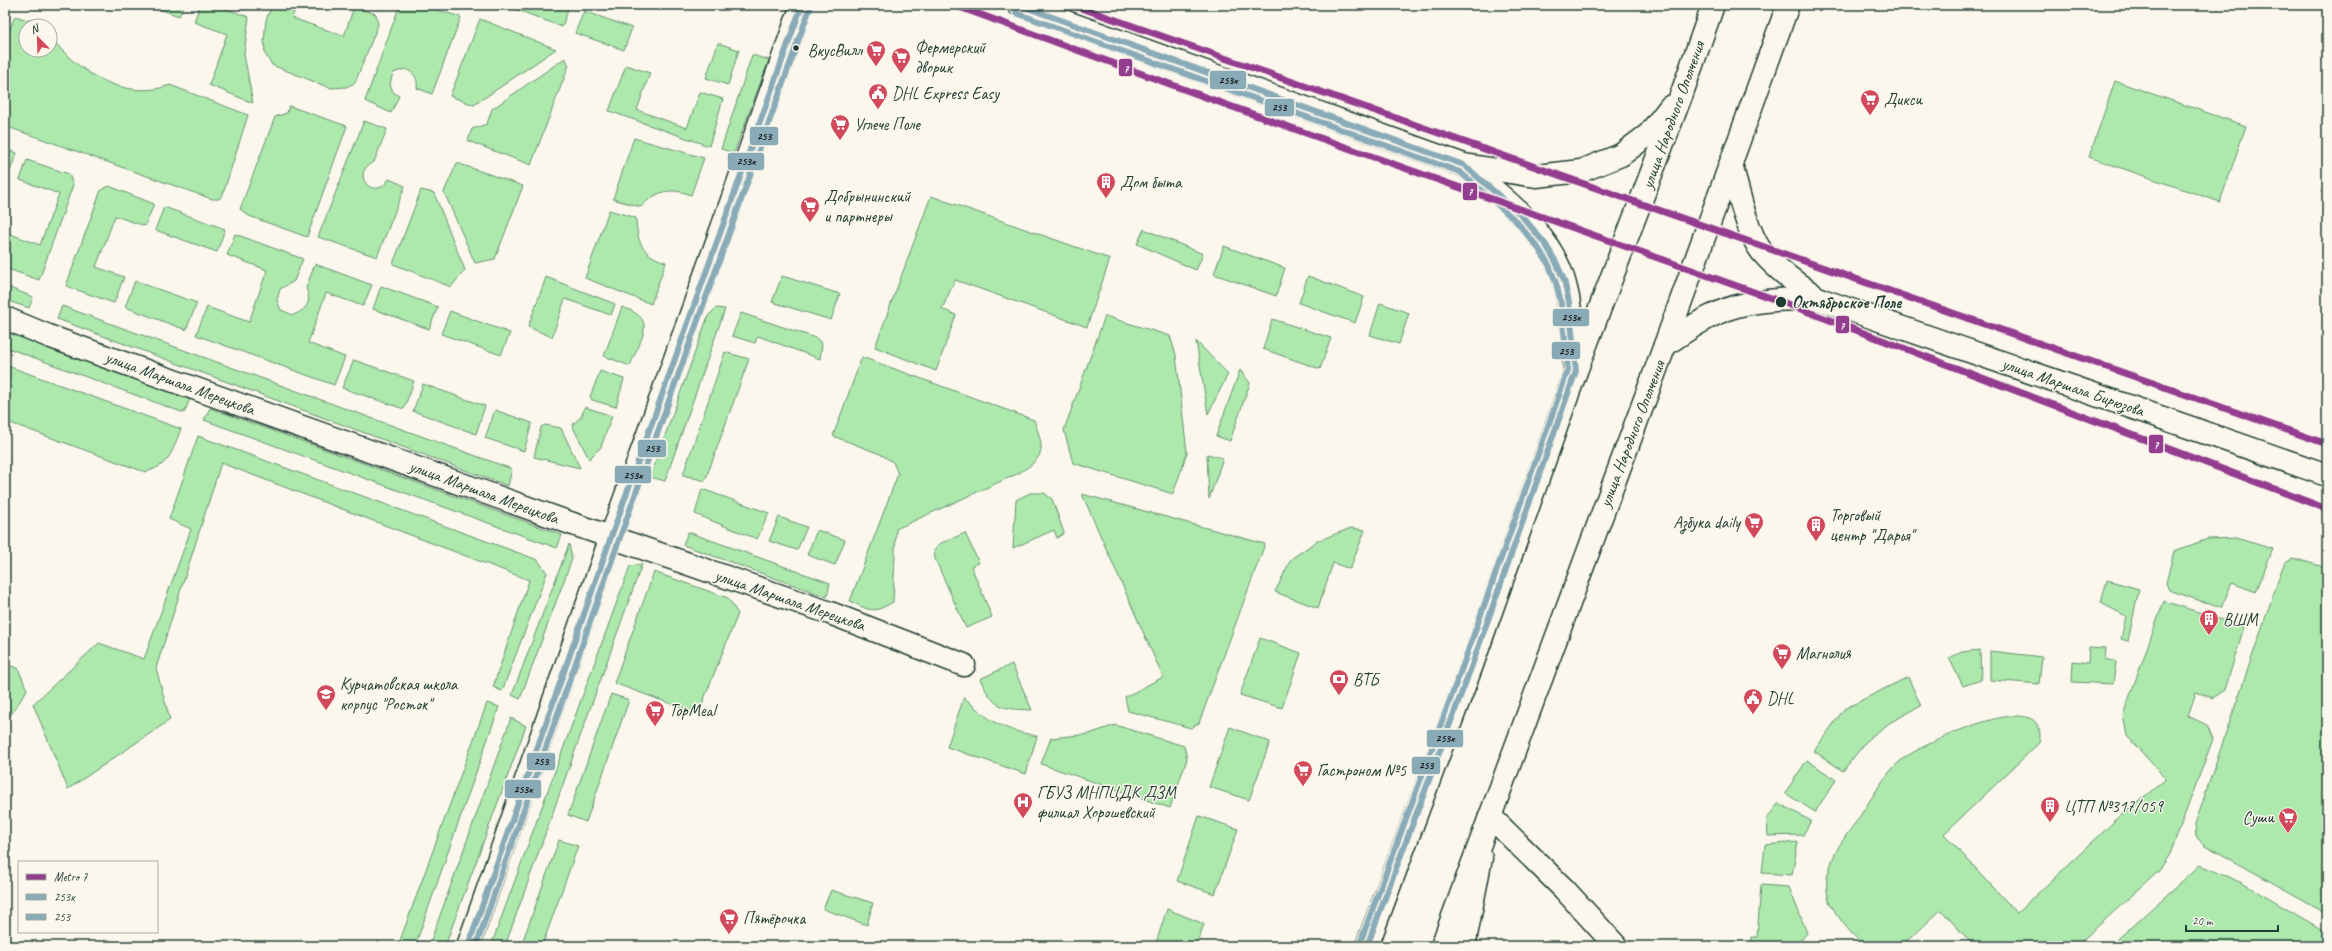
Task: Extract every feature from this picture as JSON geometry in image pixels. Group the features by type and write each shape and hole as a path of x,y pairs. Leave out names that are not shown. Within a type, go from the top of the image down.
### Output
{"street":[{"path":"468,946 611,537 802,5"},
{"path":"1019,5 1464,165 1536,176 1581,171 1621,155 1649,134 1682,92"},
{"name":"улица Народного Ополчения","path":"1367,946 1472,665 1576,371 1682,92 1713,5"},
{"name":"улица Народного Ополчения","path":"1490,816 1665,345 1788,5"},
{"name":"улица Маршала Бирюзова","path":"1731,163 1744,213 1762,252 1790,279 1819,299 2327,475"},
{"path":"1464,165 1522,213 1549,248 1564,281 1571,323 1576,371"},
{"name":"улица Маршала Бирюзова","path":"1665,345 1697,324 1736,306 1783,299 1819,299"},
{"name":"улица Маршала Мерецкова","path":"5,318 51,337 611,537 830,613 964,665"},
{"path":"1442,946 1490,816"},
{"path":"1464,946 1490,816"},
{"path":"1490,816 1564,890 1616,946"}],"green space":[{"path":"147,5 184,5 179,16"},
{"path":"200,5 214,5 249,17 244,54 253,103 209,85 227,34 194,22"},
{"path":"272,5 296,5 292,18 344,36 354,7 376,14 378,25 355,83 346,87 330,88 272,65 265,54 264,40 266,20"},
{"path":"403,5 420,5 461,17 432,94 417,88 415,76 405,69 393,73 390,84 393,92 399,96 391,113 365,101 399,7"},
{"path":"505,5 566,5 569,6 562,27"},
{"path":"584,11 632,28 624,50 575,33"},
{"path":"15,16 21,18 18,18 18,58 58,58 58,45 78,65 106,82 138,90 154,89 170,85 248,115 223,194 219,199 212,199 5,126 5,43"},
{"path":"480,19 556,49 474,105 450,96"},
{"path":"718,43 739,50 728,85 706,78"},
{"path":"752,55 769,60 734,153 721,149"},
{"path":"565,58 569,65 531,165 468,141 472,129 487,124 492,109"},
{"path":"626,65 650,73 637,110 687,128 700,92 723,99 709,146 609,111"},
{"path":"2115,81 2246,126 2220,202 2089,157"},
{"path":"289,106 347,126 307,237 249,216 240,209 275,117 287,113"},
{"path":"364,121 387,129 374,162 367,167 364,172 366,184 376,188 383,186 389,179 405,186 377,257 318,237"},
{"path":"634,138 704,158 691,195 676,191 664,192 652,197 641,207 613,199"},
{"path":"5,149 17,153 8,176 5,174"},
{"path":"27,160 69,174 73,185 39,280 5,268 5,232 40,245 59,194 20,180"},
{"path":"457,163 523,186 495,259 475,263 444,192"},
{"path":"109,186 154,204 145,226 115,216 96,267 124,277 114,303 66,286 101,190"},
{"path":"421,190 434,193 465,270 451,287 393,264"},
{"path":"931,196 1110,259 1087,327 955,280 942,309 956,315 936,371 875,347"},
{"path":"164,207 225,229 217,252 155,230"},
{"path":"609,210 636,218 638,234 642,246 651,256 666,262 651,304 585,278"},
{"path":"1144,229 1203,254 1196,270 1137,244"},
{"path":"235,234 303,259 294,281 280,289 277,300 281,310 293,315 302,311 307,305 308,293 306,288 315,264 372,285 363,306 326,293 308,343 345,357 334,385 196,335 207,307 249,322 267,270 227,255"},
{"path":"1224,246 1285,268 1276,296 1214,274"},
{"path":"782,276 840,294 831,320 772,302"},
{"path":"1308,276 1364,297 1355,323 1299,303"},
{"path":"546,277 615,304 611,315 565,299 552,337 528,327"},
{"path":"135,281 197,303 186,330 125,307"},
{"path":"5,286 33,297 29,308 5,300"},
{"path":"381,286 438,307 429,329 373,309"},
{"path":"1380,303 1409,313 1399,344 1370,335"},
{"path":"62,306 512,469 508,486 57,319"},
{"path":"622,307 640,317 644,323 642,338 630,366 604,356"},
{"path":"716,308 725,309 665,481 650,477 708,316"},
{"path":"450,311 510,333 501,355 441,334"},
{"path":"741,313 816,338 822,344 820,359 758,336 755,343 732,336"},
{"path":"1105,316 1170,336 1176,355 1187,453 1173,494 1073,463 1064,430"},
{"path":"1272,319 1331,338 1320,369 1263,349"},
{"path":"5,331 190,399 184,413 5,347"},
{"path":"1196,341 1228,374 1208,414"},
{"path":"725,352 749,359 705,481 683,475"},
{"path":"862,357 1034,420 1041,445 1041,451 1035,462 1019,473 896,529 893,602 876,610 867,609 850,601 898,474 893,462 880,454 833,436"},
{"path":"354,360 414,381 404,409 342,388"},
{"path":"5,365 181,429 172,451 165,462 160,466 145,472 5,421"},
{"path":"1240,370 1250,383 1230,441 1216,436"},
{"path":"600,371 624,379 616,407 592,400 590,397"},
{"path":"423,384 485,406 476,434 413,411"},
{"path":"585,407 612,416 601,447 589,459 572,425 581,417"},
{"path":"210,408 562,535 557,548 204,420"},
{"path":"495,410 532,423 524,451 485,438"},
{"path":"545,425 561,428 580,468 534,457 541,427"},
{"path":"198,436 538,560 547,573 502,691 493,687 529,580 221,463 156,668 170,720 68,789 33,704 99,643 144,659 191,529 169,519"},
{"path":"1207,454 1223,458 1209,499"},
{"path":"702,489 769,513 757,539 695,514"},
{"path":"1030,493 1044,493 1052,499 1064,533 1057,538 1054,530 1013,548 1016,500"},
{"path":"1082,494 1265,544 1199,723 1191,728 1128,711 1125,697 1163,677"},
{"path":"779,517 807,527 797,550 769,541"},
{"path":"1351,528 1365,530 1350,569 1333,563 1318,608 1275,592 1291,559 1317,541"},
{"path":"817,530 845,540 835,565 807,555"},
{"path":"688,532 830,583 827,597 683,545"},
{"path":"965,533 979,563 971,566 992,617 966,628 935,559 934,551 939,544"},
{"path":"2236,538 2273,549 2256,592 2232,583 2221,608 2169,590 2166,583 2174,551 2208,539"},
{"path":"569,544 572,559 520,699 512,695"},
{"path":"2293,558 2327,568 2327,913 2205,845 2196,837 2195,824 2282,569 2285,562"},
{"path":"642,564 505,946 491,946 630,566"},
{"path":"654,572 728,598 738,614 698,714 614,683"},
{"path":"2107,580 2139,589 2128,641 2121,639 2126,616 2101,603"},
{"path":"2164,601 2244,627 2225,690 2213,698 2196,692 2188,716 2207,725 2213,739 2170,854 2159,871 2076,946 1974,946 1941,910 1913,936 1896,946 1874,947 1866,945 1854,936 1829,901 1827,892 1827,877 1834,856 1840,844 1891,770 1904,758 1935,741 1983,722 2007,717 2026,717 2038,725 2039,743 1944,834 2017,913 2118,818 2166,779 2127,736 2123,715"},
{"path":"1260,638 1301,653 1282,708 1240,695"},
{"path":"2089,647 2106,648 2105,659 2116,662 2113,684 2072,682 2073,661 2088,663"},
{"path":"1980,650 1981,680 1963,686 1949,658 1962,652"},
{"path":"1990,651 2042,657 2039,684 1990,680"},
{"path":"5,664 18,668 27,690 5,724"},
{"path":"1012,664 1032,710 1012,709 999,705 990,696 980,679"},
{"path":"1908,677 1921,706 1891,722 1868,739 1843,771 1814,751 1844,709"},
{"path":"611,694 629,700 586,822 568,815"},
{"path":"964,697 981,713 997,723 1014,730 1037,736 1026,774 947,747"},
{"path":"487,703 499,707 415,946 398,946"},
{"path":"511,718 526,726 445,946 429,946"},
{"path":"1115,725 1184,746 1187,759 1170,808 1041,764 1051,738 1089,734"},
{"path":"1230,727 1270,742 1249,800 1209,787"},
{"path":"1807,760 1836,780 1815,812 1785,793"},
{"path":"1778,803 1811,821 1803,835 1768,836 1767,819"},
{"path":"1199,816 1238,829 1215,894 1177,881"},
{"path":"559,840 578,846 542,946 521,946"},
{"path":"1798,842 1792,875 1762,873 1765,845"},
{"path":"2200,865 2242,883 2321,929 2327,934 2327,946 2110,946"},
{"path":"1761,885 1789,887 1807,933 1796,946 1751,946 1751,937 1757,937"},
{"path":"831,890 873,903 867,925 823,909"},
{"path":"1167,909 1204,924 1196,946 1155,946"}],"metro line":[{"name":"7","path":"954,5 1227,105 1782,302 2327,509"},
{"name":"7","path":"1073,5 2327,444"}],"transit line":[{"name":"253к","path":"468,946 611,537 802,5"},
{"name":"253к","path":"1019,5 1464,165 1522,216 1546,245 1564,280 1569,302 1576,371 1472,665 1367,946"},
{"name":"253","path":"476,946 619,540 810,8"},
{"name":"253","path":"1016,13 1460,172 1516,221 1539,249 1549,265 1556,283 1561,303 1568,370 1464,662 1360,943"}],"place":[{"name":"ВкусВилл","path":"876,67"},
{"name":"Фермерский дворик","path":"901,74"},
{"name":"DHL Express Easy","path":"878,110"},
{"name":"Дикси","path":"1870,116"},
{"name":"Углече Поле","path":"840,141"},
{"name":"Дом быта","path":"1106,199"},
{"name":"Добрынинский и партнеры","path":"810,223"},
{"name":"Октябрьское Поле","path":"1781,302"},
{"name":"Азбука daily","path":"1754,539"},
{"name":"Торговый центр \"Дарья\"","path":"1816,542"},
{"name":"ВШМ","path":"2209,636"},
{"name":"Магнолия","path":"1782,670"},
{"name":"ВТБ","path":"1339,696"},
{"name":"Курчатовская школа корпус \"Росток\"","path":"326,711"},
{"name":"DHL","path":"1753,715"},
{"name":"TopMeal","path":"655,727"},
{"name":"Гастроном №5","path":"1303,787"},
{"name":"ГБУЗ МНПЦДК ДЗМ филиал Хорошевский","path":"1023,819"},
{"name":"ЦТП №317/059","path":"2050,823"},
{"name":"Суши","path":"2288,834"},
{"name":"Пятёрочка","path":"729,935"}]}
